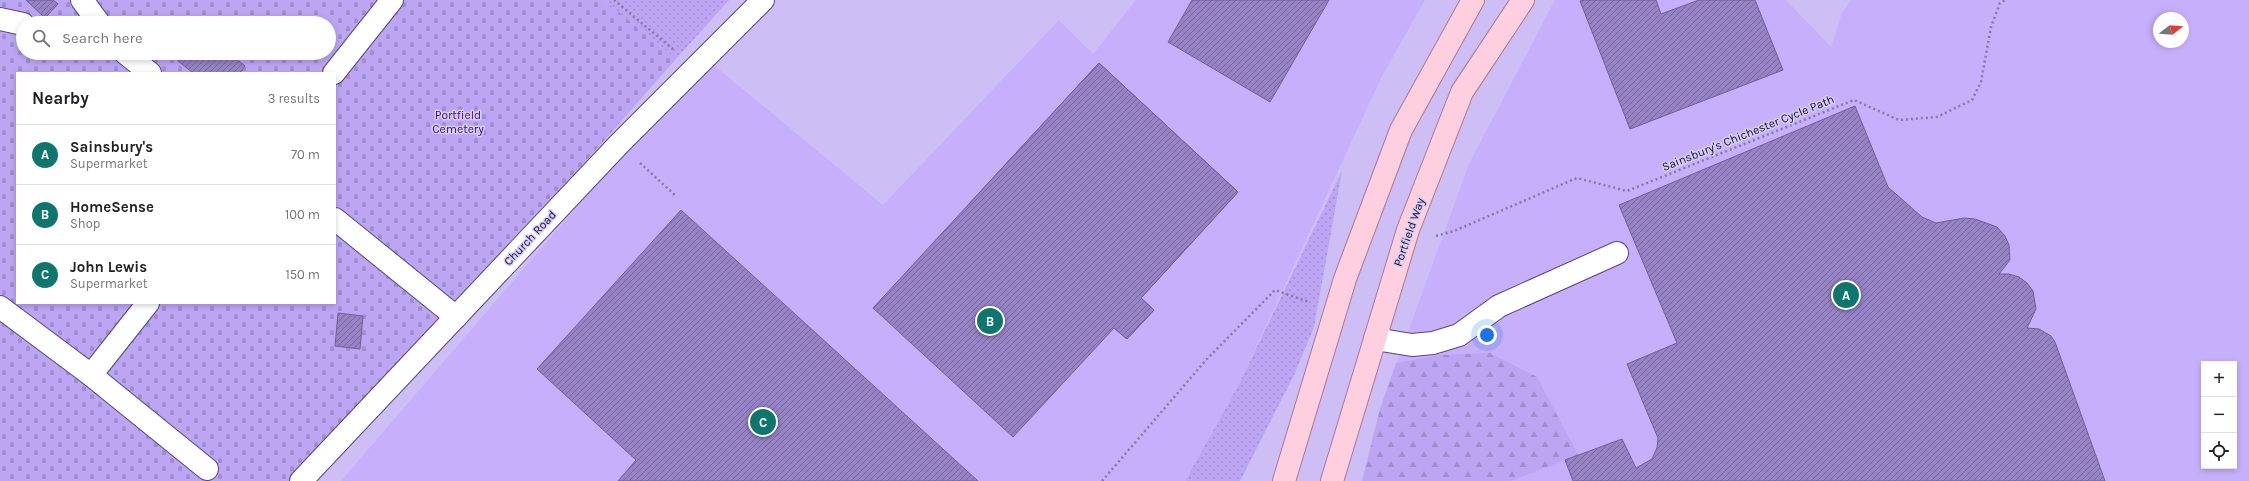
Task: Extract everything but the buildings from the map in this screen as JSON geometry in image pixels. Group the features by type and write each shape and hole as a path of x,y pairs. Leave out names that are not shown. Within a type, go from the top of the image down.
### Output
{"main road":[{"path":"1284,481 1345,278 1401,130 1473,0"},
{"name":"Portfield Way","path":"1332,481 1408,230 1462,92 1523,0"}],"street":[{"path":"82,0 94,16"},
{"path":"335,72 392,0"},
{"name":"Church Road","path":"301,481 619,144 763,0"},
{"path":"0,19 16,22"},
{"path":"134,60 149,72"},
{"path":"336,220 456,317"},
{"path":"1375,339 1412,345 1433,343 1459,335 1499,306 1617,253"},
{"path":"91,375 147,304"},
{"path":"0,307 91,375 207,469"}],"path":[{"path":"614,0 695,68"},
{"name":"Sainsbury's Chichester Cycle Path","path":"1429,238 1454,231 1577,178 1627,191 1854,100 1899,120 1937,117 1972,100 1981,82 1991,27 2000,3 2005,0"},
{"path":"619,144 674,195"},
{"path":"1102,481 1206,360 1275,290 1314,303"}],"shaded area":[{"path":"1136,0 1425,0 1382,76 1237,388 1185,481 341,481 705,58 883,205 1059,20 1093,54"},
{"path":"1555,0 1786,0 1831,47 1842,13 1851,0 2249,0 2249,481 1362,481 1380,409 1469,164"}],"green space":[{"name":"Portfield Cemetery","path":"0,0 604,0 676,59 304,481 0,481"},
{"path":"604,0 729,0 676,59"},
{"path":"1342,171 1314,327 1294,375 1240,481 1185,481 1237,388"},
{"path":"1490,353 1537,377 1578,455 1511,481 1362,481 1380,409 1396,363 1441,355"}],"place":[{"name":"Sainsbury's","path":"1846,295"},
{"name":"HomeSense","path":"990,321"},
{"name":"John Lewis","path":"763,422"}]}
